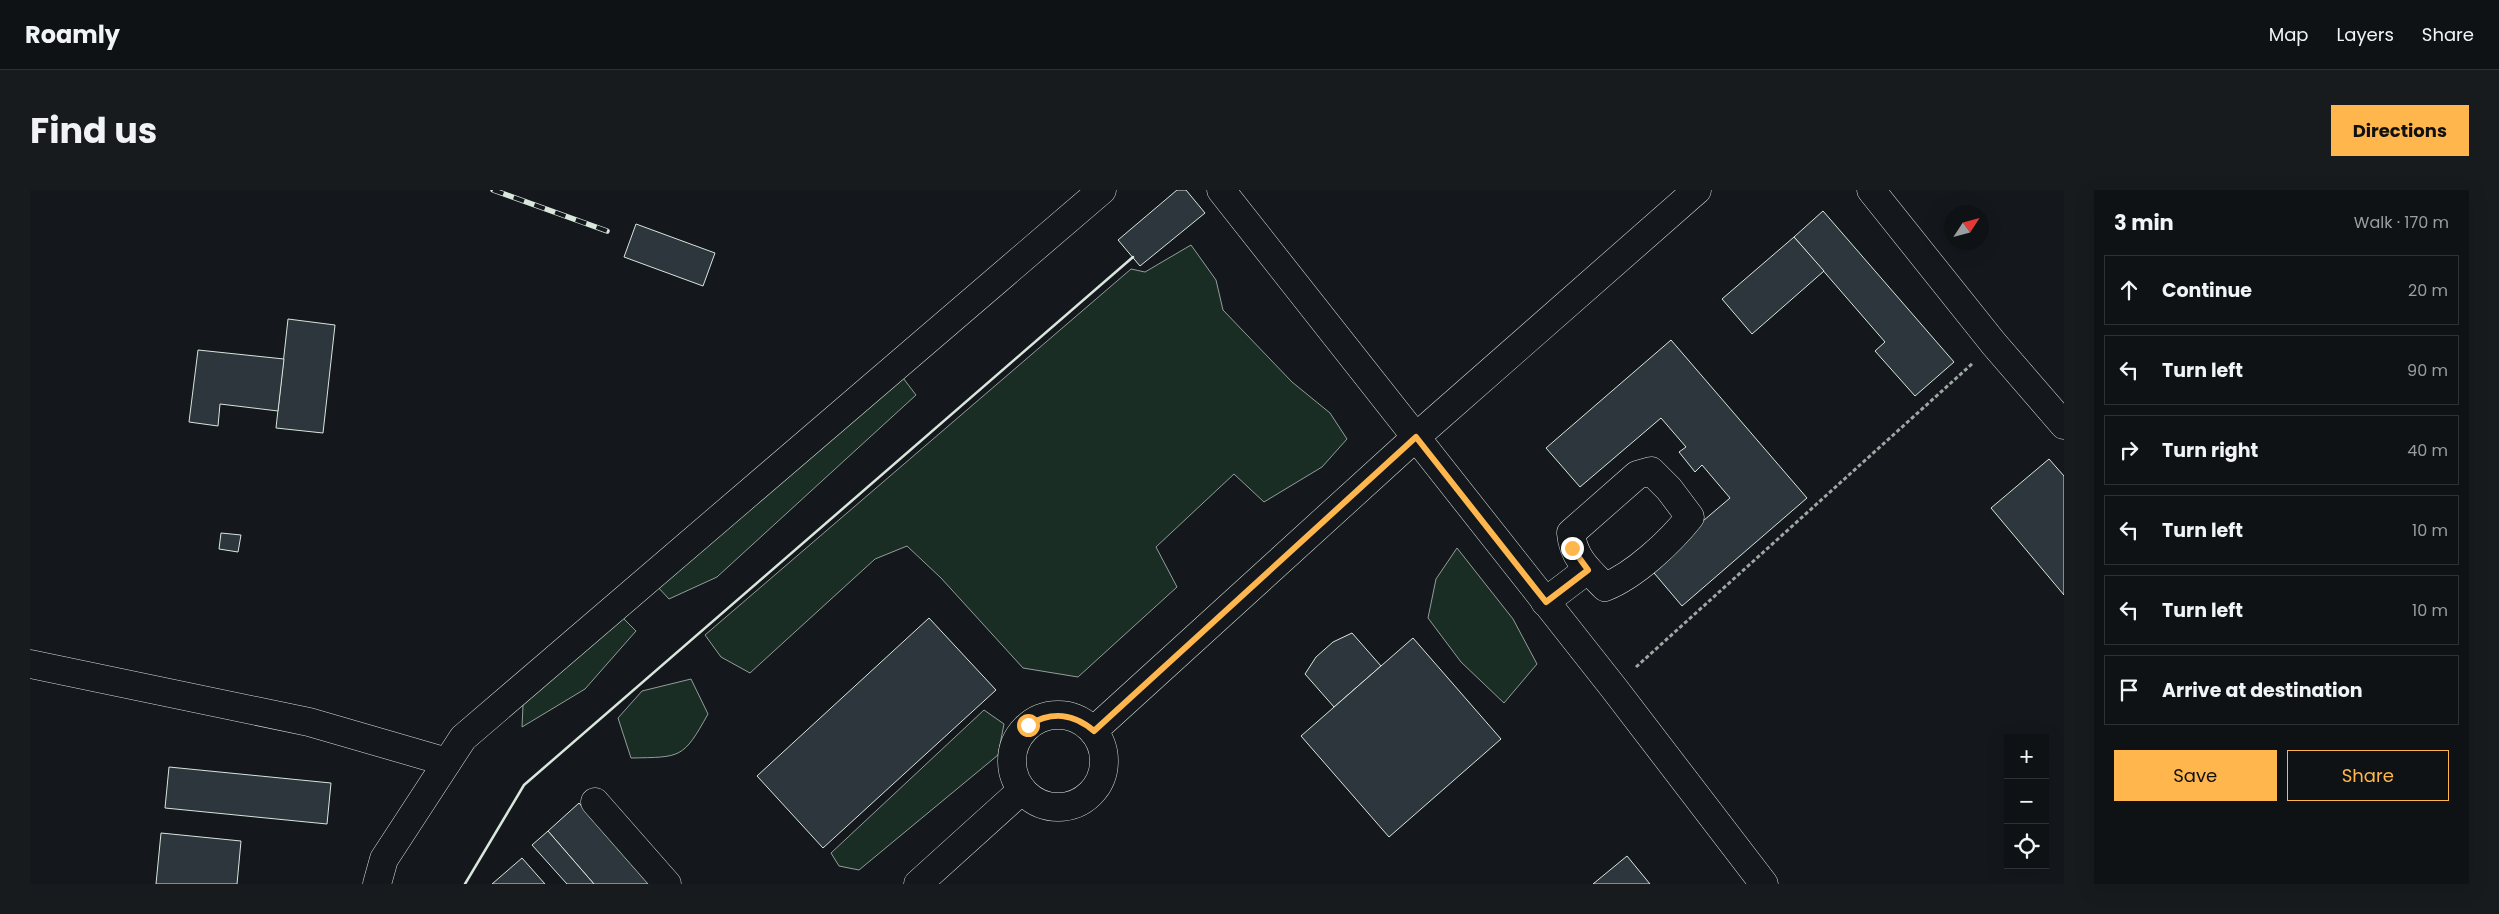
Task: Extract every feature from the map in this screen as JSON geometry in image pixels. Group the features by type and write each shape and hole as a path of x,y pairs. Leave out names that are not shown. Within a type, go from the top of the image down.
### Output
{"lane":[{"path":"377,884 384,860 463,738 1102,190"},
{"path":"1221,190 1546,602 1764,884"},
{"path":"1094,731 1416,437 1697,190"},
{"path":"1871,190 1994,344 2064,425"},
{"path":"1546,602 1588,570"},
{"path":"30,664 309,722 447,762"},
{"path":"1062,715 1082,721 1094,731 1102,751 1103,772 1097,786 1088,796 1075,804 1054,807 1033,800 1022,790 1015,778 1012,764 1013,750 1019,736 1028,725 1041,718 1062,715"},
{"path":"918,884 1022,790"},
{"path":"595,802 667,884"}],"path":[{"path":"1613,688 1994,344"}],"green space":[{"path":"1191,245 1216,280 1223,310 1292,382 1330,413 1347,439 1322,467 1264,502 1234,474 1156,547 1177,587 1078,677 1023,668 941,578 907,546 875,559 750,673 721,657 705,635 1131,269 1145,272"},
{"path":"900,374 916,395 717,577 669,599 655,584"},
{"path":"1457,548 1513,619 1537,664 1504,703 1461,662 1428,618 1436,579"},
{"path":"620,615 636,631 585,689 522,727 523,705"},
{"path":"691,679 708,714 692,740 679,753 671,756 631,758 618,718 642,691"},
{"path":"984,710 1004,724 998,755 859,870 839,866 831,853"}],"building":[{"path":"1177,190 1186,190 1205,213 1140,266 1118,240"},
{"path":"1823,211 1954,362 1915,396 1875,351 1885,342 1794,237"},
{"path":"636,224 715,253 703,286 624,257"},
{"path":"1794,237 1824,271 1752,334 1722,299"},
{"path":"288,319 335,325 323,433 276,428"},
{"path":"1671,340 1807,498 1682,606 1649,567 1730,498 1702,465 1695,472 1679,452 1686,447 1661,418 1580,487 1546,448"},
{"path":"198,350 284,359 278,411 220,404 218,426 189,422"},
{"path":"2049,459 2064,476 2064,595 1991,508"},
{"path":"221,533 241,535 238,552 219,549"},
{"path":"929,618 996,690 823,848 757,776"},
{"path":"1352,633 1381,666 1334,707 1305,674 1316,657 1333,642"},
{"path":"1413,638 1501,739 1389,837 1301,736"},
{"path":"169,767 331,783 327,824 165,808"},
{"path":"579,803 651,884 594,884 548,831"},
{"path":"548,831 594,884 567,884 532,845"},
{"path":"161,833 241,841 237,884 156,884"},
{"path":"1627,856 1650,884 1593,884"},
{"path":"522,858 545,884 492,884"}],"railway":[{"path":"493,190 607,231"}],"wall":[{"path":"465,884 524,785 1133,257"}],"route":[{"path":"1028,725 1041,718 1054,715 1069,716 1082,721 1094,731 1416,437 1546,602 1588,570 1572,548"}]}
